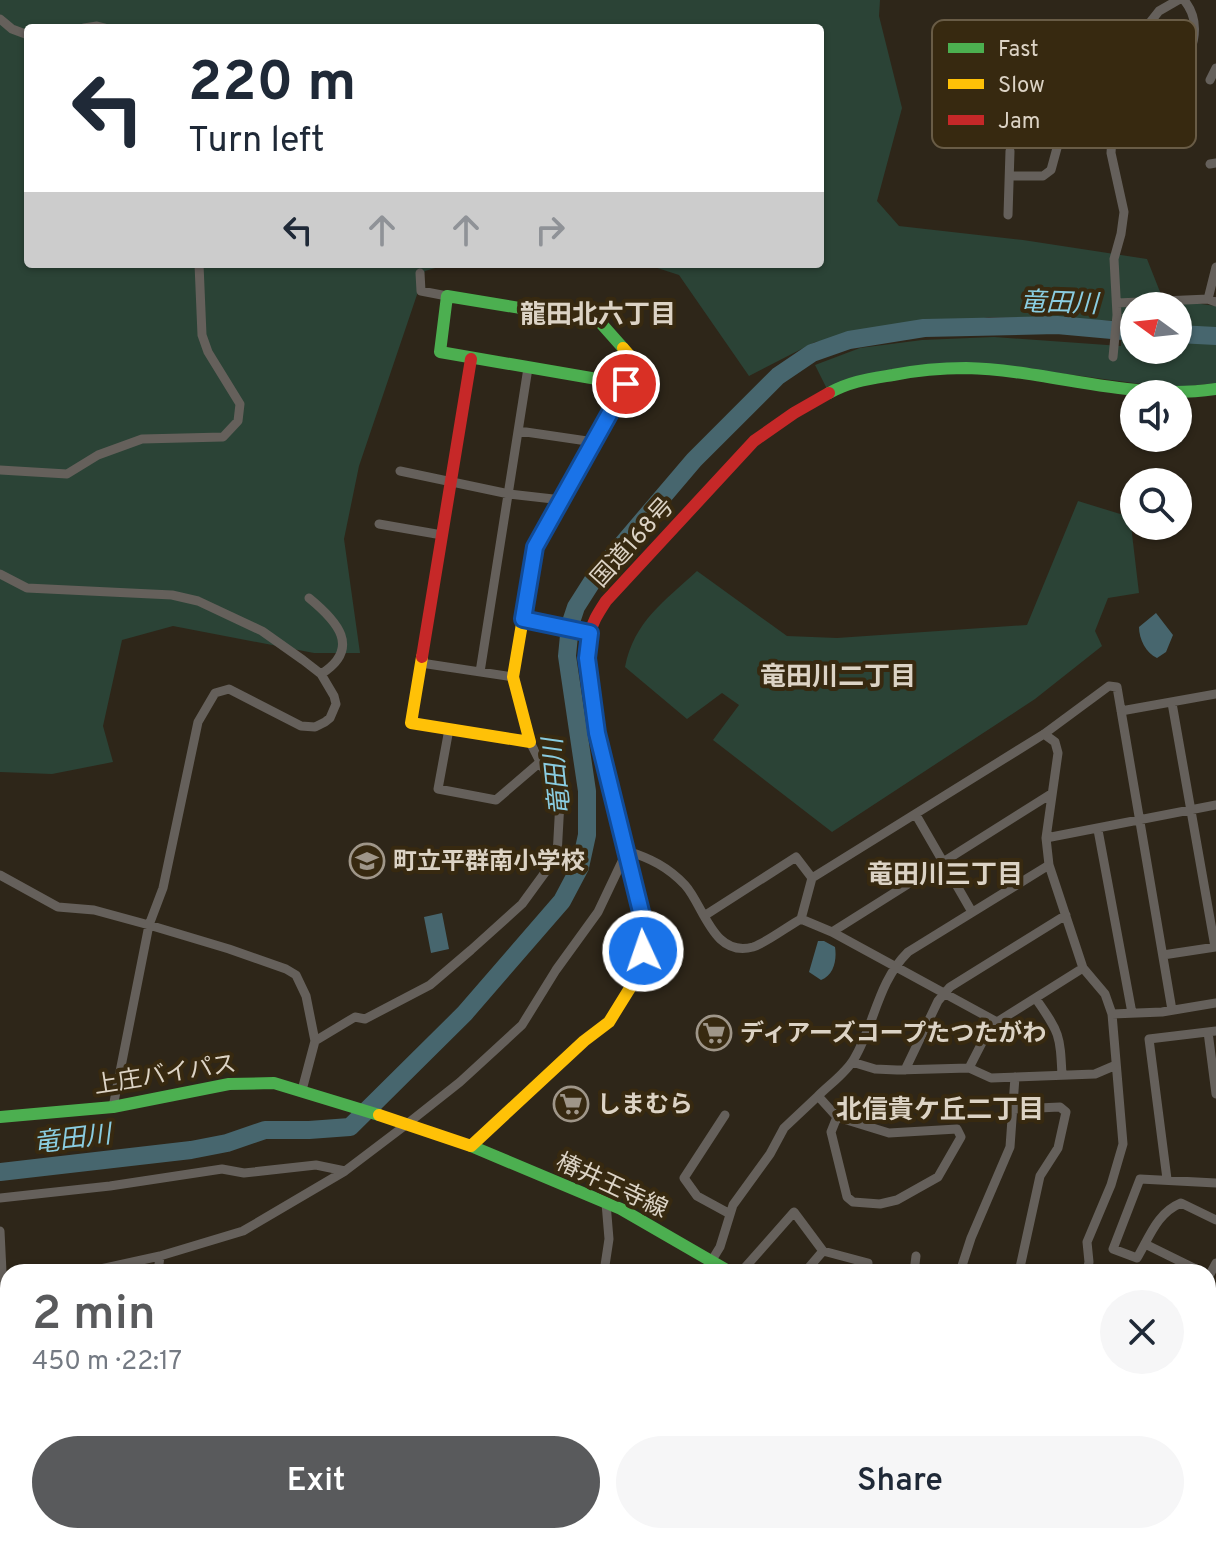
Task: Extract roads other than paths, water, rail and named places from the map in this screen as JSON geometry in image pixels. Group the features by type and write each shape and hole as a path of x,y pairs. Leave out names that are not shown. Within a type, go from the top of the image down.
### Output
{"main road":[{"path":"471,359 411,723 530,742 513,677 535,547 626,384 630,356 599,321 447,296 440,352 626,384"},
{"name":"国道168号","path":"471,1146 584,1041 609,1022 635,980 643,951 645,928 597,733 584,631 606,601 754,441 794,413 850,382 925,369 969,368 1120,393"},
{"name":"国道168号","path":"1192,393 1216,389"},
{"name":"上庄バイパス","path":"0,1117 113,1107 247,1082 274,1083 471,1146"},
{"name":"椿井王寺線","path":"471,1146 606,1203 718,1264"}],"street":[{"path":"1152,20 1159,11 1181,0 1195,14 1195,20"},
{"path":"0,19 24,34"},
{"path":"1210,80 1216,68"},
{"path":"1010,176 1043,176 1051,170 1057,148"},
{"path":"1111,148 1124,212 1114,259 1117,315 1113,357"},
{"path":"1008,215 1010,151"},
{"path":"1117,303 1212,300 1216,267"},
{"path":"0,470 67,474 98,455 142,439 223,437 238,421 240,404 208,352 202,335 199,268"},
{"path":"420,273 421,291 447,296"},
{"path":"480,672 528,368"},
{"path":"519,431 594,442"},
{"path":"400,471 509,494 562,500"},
{"path":"379,524 442,535"},
{"path":"0,574 27,588 172,595 198,601 262,631 321,674 336,704 330,718 315,727 301,726 229,689 215,693 198,722 163,888 149,925 113,1107"},
{"path":"309,598 329,614 341,631 344,647 332,667 321,674"},
{"path":"523,619 584,631"},
{"path":"421,663 513,677"},
{"path":"124,1264 243,1231 345,1171 460,1082 522,1025 556,970 598,912 627,851 653,859 686,887 712,932 722,942 736,947 752,947 801,919 812,878 1044,734 1109,686 1117,687 1172,1010"},
{"path":"1121,711 1216,694"},
{"path":"1163,955 1216,947 1172,703"},
{"path":"449,729 438,789 496,800 539,763"},
{"path":"1044,734 1055,742 1058,753 1046,838 1049,865 1083,968 1105,994 1112,1014 1123,1144 1111,1185 1087,1242 1089,1264"},
{"path":"315,1041 355,1017 365,1019 430,985 522,904 557,856 560,801 530,742"},
{"path":"832,932 1051,794"},
{"path":"1046,838 1216,805"},
{"path":"916,815 972,912"},
{"path":"1098,830 1132,1013"},
{"path":"704,916 796,857 812,878"},
{"path":"712,1260 720,1247 733,1205 770,1154 784,1128 852,1062 895,965 908,952 1049,865"},
{"path":"0,875 58,907 94,910 149,925 229,949 296,975 306,996 315,1041 302,1090"},
{"path":"905,1070 945,992 1066,915"},
{"path":"801,919 895,965 997,1022"},
{"path":"969,1068 988,1031 997,1022 1083,968"},
{"path":"1036,999 1060,1039 1062,1075"},
{"path":"1112,1014 1216,1003"},
{"path":"1167,1179 1149,1039 1212,1031 1216,1094"},
{"path":"852,1062 875,1069 969,1068 991,1078 1095,1074 1116,1065"},
{"path":"963,1264 1010,1147 1015,1077"},
{"path":"818,1096 837,1117 889,1133 957,1129 961,1137 938,1177 897,1200 880,1204 853,1202 847,1197 831,1132 837,1117"},
{"path":"1014,1109 1060,1107 1066,1112 1058,1148 1040,1176 1021,1264"},
{"path":"725,1115 684,1178 697,1196 730,1214"},
{"path":"0,1198 222,1169 244,1173 316,1165 345,1171"},
{"path":"1216,1183 1140,1179 1113,1249 1137,1258 1166,1209 1181,1203 1216,1220"},
{"path":"605,1264 609,1239 606,1203"},
{"path":"748,1264 794,1212 823,1251 868,1264"},
{"path":"0,1231 2,1264"},
{"path":"1145,1244 1185,1264"},
{"path":"812,1264 823,1251"},
{"path":"159,1264 160,1256"},
{"path":"915,1264 916,1256"}],"water":[{"path":"1156,613 1173,635 1166,652 1157,658 1144,645 1139,627"},
{"path":"442,913 449,949 431,953 424,917"},
{"path":"818,941 835,947 836,952 832,971 821,980 809,972"}],"waterway":[{"name":"竜田川","path":"0,1172 191,1150 227,1143 265,1130 350,1127 465,1013 562,901 580,867 587,835 587,791 567,656 570,625 576,607 597,574 694,460 778,376 812,353 849,340 924,328 1057,325 1120,331"},
{"name":"竜田川","path":"1192,335 1216,336"}],"place":[{"name":"町立平群南小学校","path":"367,861"},
{"name":"ディアーズコープたつたがわ","path":"714,1033"},
{"name":"しまむら","path":"571,1104"}],"district":[{"name":"龍田北六丁目","path":"598,314"},
{"name":"竜田川二丁目","path":"838,676"},
{"name":"竜田川三丁目","path":"945,874"},
{"name":"北信貴ケ丘二丁目","path":"940,1109"}]}
